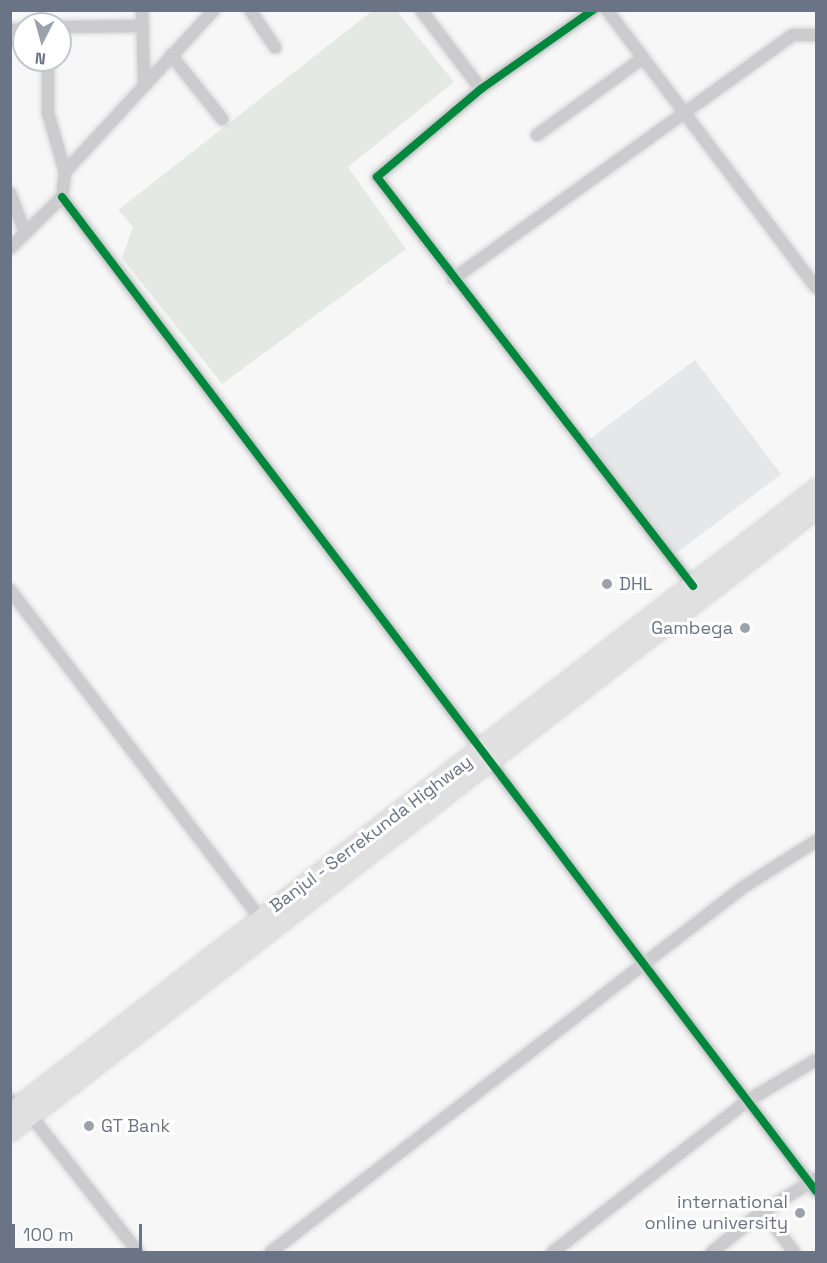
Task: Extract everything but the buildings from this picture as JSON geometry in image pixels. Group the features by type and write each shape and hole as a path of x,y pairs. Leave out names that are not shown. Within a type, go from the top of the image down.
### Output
{"highway":[{"name":"Banjul - Serrekunda Highway","path":"10,1132 18,1108 260,918 485,757 693,586 816,489"},
{"name":"Banjul - Serrekunda Highway","path":"18,1108 816,509"}],"street":[{"path":"142,10 144,83"},
{"path":"65,172 144,83 214,10"},
{"path":"250,10 274,47"},
{"path":"421,10 481,88"},
{"path":"593,10 481,88 377,177 453,279 693,586"},
{"path":"607,10 816,287"},
{"path":"72,27 143,26"},
{"path":"453,279 793,35 816,35"},
{"path":"171,55 222,119"},
{"path":"537,135 643,58"},
{"path":"10,248 62,197 65,172 48,112 48,72"},
{"path":"10,193 25,234"},
{"path":"62,197 747,1101 814,1184 763,1211 712,1252"},
{"path":"10,590 260,918"},
{"path":"271,1252 742,888 816,841"},
{"path":"553,1252 747,1101 816,1060"},
{"path":"18,1108 138,1252"},
{"path":"763,1211 794,1252"}],"shaded area":[{"path":"372,11 397,11 454,82 348,167 406,249 222,384 122,258 133,227 118,210"},
{"path":"695,360 781,474 672,556 586,442"}],"cycle path":[{"path":"593,10 481,89 377,177 693,586"},
{"path":"62,197 816,1191"}],"place":[{"name":"DHL","path":"607,584"},
{"name":"Gambega","path":"745,628"},
{"name":"GT Bank","path":"89,1126"},
{"name":"international online university","path":"800,1213"}]}
